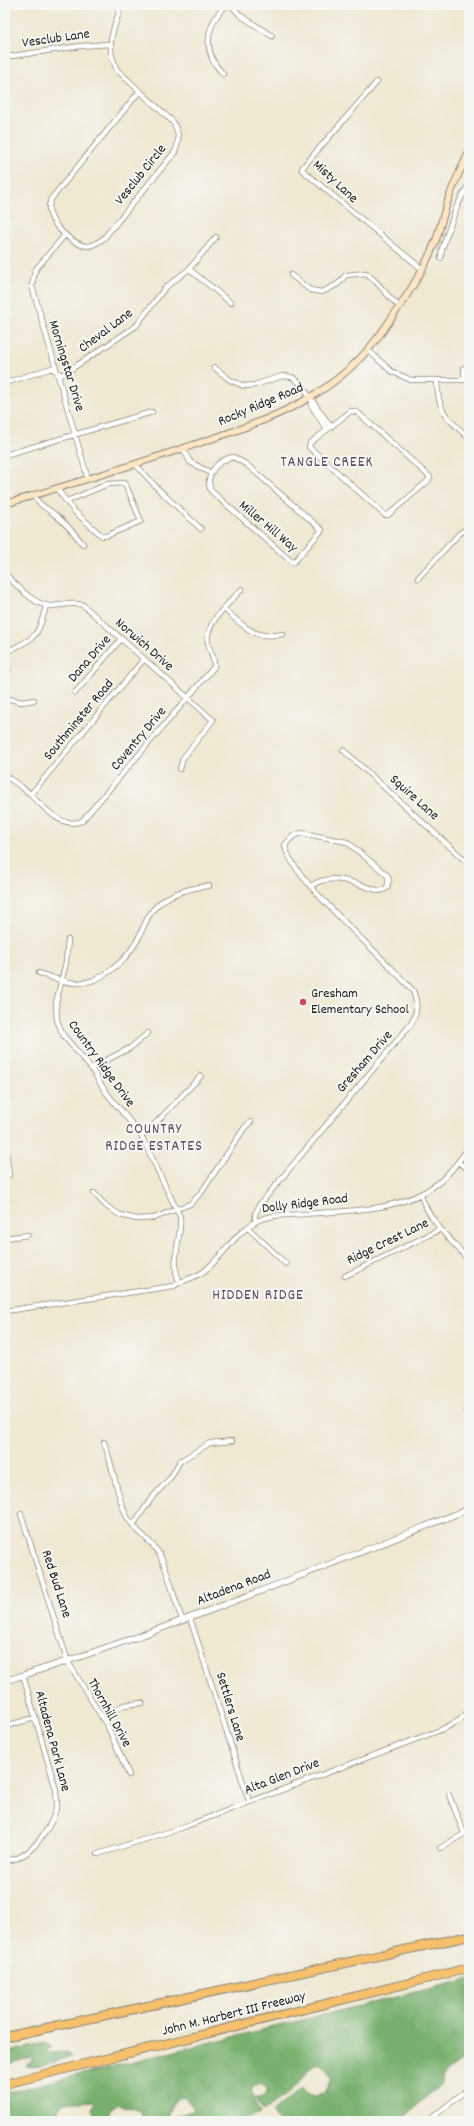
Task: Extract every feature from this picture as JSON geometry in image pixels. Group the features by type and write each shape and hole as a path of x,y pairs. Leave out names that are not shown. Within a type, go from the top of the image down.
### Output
{"highway":[{"name":"John M. Harbert III Freeway","path":"5,2037 469,1936"},
{"name":"John M. Harbert III Freeway","path":"5,2084 469,1968"}],"main road":[{"name":"Rocky Ridge Road","path":"5,504 136,465 258,423 311,400 351,368 384,330 422,269 435,240 450,195 469,153"}],"street":[{"path":"109,44 122,5"},
{"path":"223,74 212,58 208,42 211,26 219,12 227,5"},
{"path":"231,5 240,15 272,36"},
{"name":"Vesclub Lane","path":"5,57 81,46 109,44"},
{"name":"Vesclub Circle","path":"109,44 112,60 117,70 173,122 177,130 179,140 174,152 104,238 95,244 87,246 81,245 65,235 51,219 49,208 51,199 139,92"},
{"name":"Misty Lane","path":"377,82 302,170 422,269"},
{"path":"441,258 442,248 457,206 469,184"},
{"name":"Morningstar Drive","path":"65,235 35,270 32,286 88,479"},
{"name":"Cheval Lane","path":"5,383 52,368 60,375 130,331 145,315 165,288 189,269 216,237"},
{"path":"189,269 231,303"},
{"path":"290,275 310,290 322,292 338,284 346,275 366,273 374,279 383,292 399,306"},
{"path":"368,350 400,376 411,380 466,380 464,368"},
{"path":"214,367 230,380 244,386 255,385 282,376 292,377 300,382 311,400 316,403 326,430"},
{"path":"437,381 440,407 448,420 469,438"},
{"path":"351,411 355,411 429,475 430,479 389,514 385,515 309,447 310,443 326,430 351,411"},
{"path":"5,455 152,412"},
{"path":"320,414 331,427"},
{"path":"183,448 190,462 211,473"},
{"name":"Miller Hill Way","path":"233,457 240,459 322,530 293,563 215,496 209,487 211,473 225,459 233,457"},
{"path":"136,465 159,490 200,529"},
{"path":"57,489 67,501 84,521 102,536 106,536 142,521 125,483 108,484 67,501"},
{"path":"34,496 37,503 54,514 72,529 83,544"},
{"path":"418,578 459,534 469,527"},
{"path":"5,574 34,600 46,606 38,634 6,651 8,670 5,686"},
{"name":"Coventry Drive","path":"5,776 26,792 31,794 35,800 61,821 68,824 82,821 214,667 214,658 208,643 208,632 212,623 242,589"},
{"name":"Norwich Drive","path":"46,606 78,603 213,720 183,758 180,769"},
{"path":"224,610 259,636 269,637 283,634"},
{"name":"Dana Drive","path":"75,693 121,639"},
{"name":"Southminster Road","path":"31,794 144,659"},
{"path":"5,698 22,702 34,700"},
{"name":"Squire Lane","path":"343,750 469,864"},
{"name":"Gresham Drive","path":"256,1222 255,1214 260,1204 411,1024 417,1012 416,998 413,991 361,937 343,921 311,886 292,862 285,851 284,845 293,836 302,833 347,842 387,875 389,879 387,888 380,891 330,879 317,882 311,886"},
{"path":"39,973 74,983 85,982 110,971 133,946 148,916 160,903 170,897 202,886 209,886"},
{"name":"Country Ridge Drive","path":"68,940 66,962 56,1003 57,1020 63,1035 91,1068 105,1091 140,1136 180,1216 181,1225 175,1262 179,1282"},
{"path":"91,1068 130,1048 148,1033"},
{"path":"140,1136 147,1132 201,1076"},
{"path":"94,1193 106,1206 120,1215 137,1219 154,1218 190,1204 201,1193 245,1127 251,1122"},
{"path":"5,1144 9,1175 5,1176"},
{"name":"Dolly Ridge Road","path":"5,1311 163,1289 174,1286 179,1282 186,1282 203,1272 242,1232 256,1222 277,1216 383,1206 421,1195 438,1183 469,1148"},
{"path":"458,1162 469,1170"},
{"path":"421,1195 422,1202 441,1229 469,1260"},
{"path":"248,1228 286,1264"},
{"name":"Ridge Crest Lane","path":"345,1276 441,1229"},
{"path":"5,1238 28,1235"},
{"path":"469,1406 467,1412 469,1422"},
{"path":"133,1525 151,1498 171,1477 180,1461 210,1443 232,1441"},
{"path":"104,1442 122,1506 133,1525 150,1542 158,1553 164,1565 174,1601 183,1621"},
{"name":"Altadena Road","path":"5,1681 68,1662 183,1621 469,1509"},
{"name":"Red Bud Lane","path":"21,1514 68,1662"},
{"name":"Settlers Lane","path":"190,1618 249,1801"},
{"name":"Thornhill Drive","path":"68,1662 102,1718 129,1775"},
{"name":"Altadena Park Lane","path":"5,1861 21,1856 31,1849 52,1819 57,1803 56,1790 23,1675"},
{"path":"102,1718 124,1705 142,1703"},
{"name":"Alta Glen Drive","path":"98,1854 181,1828 443,1728 460,1720 469,1711"},
{"path":"5,1726 35,1718"},
{"path":"440,1848 467,1832 449,1795"},
{"path":"428,2121 469,2088"}],"green space":[{"path":"469,1979 469,2054 441,2077 441,2084 409,2113 405,2121 277,2121 271,2113 301,2088 309,2096 314,2096 324,2092 329,2086 332,2078 328,2070 321,2064 315,2065 286,2095 263,2111 256,2098 267,2094 267,2089 261,2083 253,2086 251,2090 260,2113 238,2121 173,2121 176,2116 192,2111 192,2107 185,2097 174,2102 167,2121 142,2121 141,2112 117,2104 110,2110 107,2121 98,2121 92,2109 95,2103 93,2101 63,2103 58,2110 61,2121 5,2120 5,2093"},
{"path":"45,2043 52,2047 46,2051 48,2053 66,2052 71,2055 62,2060 43,2065 26,2065 33,2058 31,2057 5,2065 5,2053"}],"place":[{"name":"Gresham Elementary School","path":"303,1002"}],"district":[{"name":"TANGLE CREEK","path":"327,463"},
{"name":"COUNTRY RIDGE ESTATES","path":"154,1138"},
{"name":"HIDDEN RIDGE","path":"258,1296"}]}
